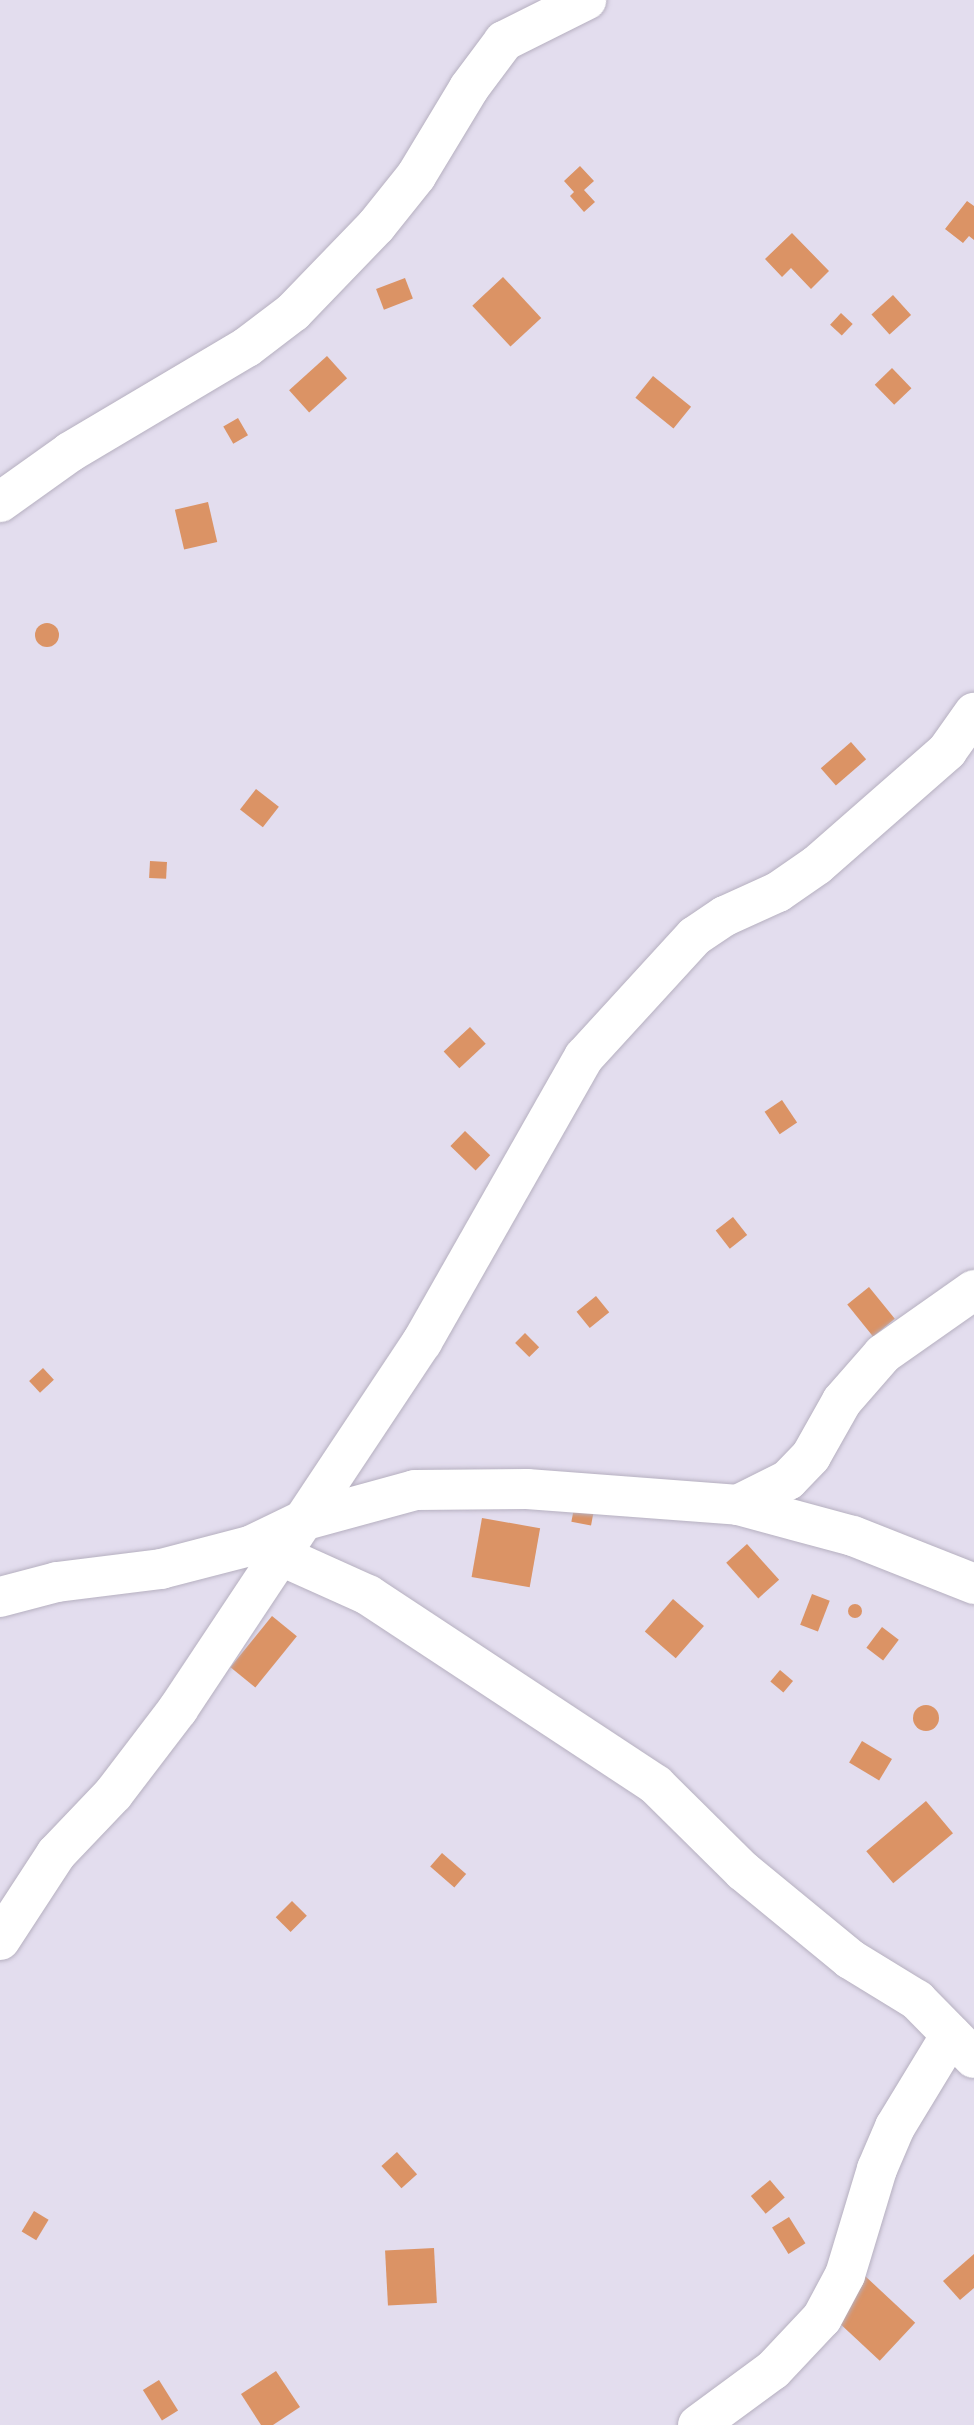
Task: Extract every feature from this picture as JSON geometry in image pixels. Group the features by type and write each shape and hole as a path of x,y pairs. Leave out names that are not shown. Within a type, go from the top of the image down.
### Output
{"street":[{"path":"0,502 70,452 247,347 293,312 376,226 416,176 469,88 504,41 586,0"},
{"path":"0,1940 56,1854 114,1793 178,1709 422,1342 584,1057 695,936 725,916 778,892 817,865 947,751 974,713"},
{"path":"738,1505 788,1480 811,1456 842,1401 883,1354 974,1290"},
{"path":"0,1597 57,1582 161,1569 250,1546 302,1521 415,1490 527,1489 738,1505 853,1536 974,1584"},
{"path":"279,1555 368,1595 656,1785 743,1871 850,1959 917,2000 962,2047 895,2127 877,2169 845,2275 822,2318 773,2370 698,2425"}],"building":[{"path":"580,166 594,181 584,190 595,202 584,212 570,196 574,192 564,181"},
{"path":"967,201 974,206 974,240 969,236 963,243 945,229"},
{"path":"792,233 829,271 811,289 791,268 782,277 765,259"},
{"path":"503,277 541,318 510,347 472,306"},
{"path":"405,278 413,299 384,310 376,289"},
{"path":"893,295 911,315 890,334 871,314"},
{"path":"841,313 853,324 842,336 830,325"},
{"path":"327,356 347,378 309,412 289,390"},
{"path":"892,368 911,388 894,405 875,385"},
{"path":"653,376 691,407 673,429 635,398"},
{"path":"238,418 248,435 233,444 223,426"},
{"path":"208,502 217,542 184,550 175,510"},
{"path":"47,623 58,630 59,635 52,646 47,647 36,640 35,635 42,624"},
{"path":"851,742 866,759 836,786 821,768"},
{"path":"256,789 279,807 263,827 240,809"},
{"path":"150,861 167,862 166,879 149,878"},
{"path":"470,1027 486,1044 459,1068 444,1052"},
{"path":"782,1100 797,1122 780,1134 765,1112"},
{"path":"465,1131 490,1155 476,1170 450,1146"},
{"path":"733,1217 747,1235 730,1249 716,1231"},
{"path":"869,1287 895,1319 873,1336 847,1305"},
{"path":"596,1296 609,1312 590,1328 577,1312"},
{"path":"525,1333 539,1347 529,1357 515,1343"},
{"path":"43,1368 54,1380 40,1393 29,1381"},
{"path":"575,1503 595,1507 591,1525 571,1522"},
{"path":"482,1518 540,1528 530,1587 472,1577"},
{"path":"747,1544 779,1580 758,1598 726,1563"},
{"path":"812,1594 830,1601 818,1632 800,1625"},
{"path":"673,1599 704,1626 676,1658 645,1631"},
{"path":"855,1604 862,1611 855,1618 848,1611"},
{"path":"272,1616 297,1636 255,1687 230,1667"},
{"path":"882,1627 899,1640 883,1660 866,1648"},
{"path":"780,1670 793,1681 783,1692 770,1681"},
{"path":"926,1705 935,1709 939,1718 935,1727 926,1731 917,1727 913,1718 917,1709"},
{"path":"862,1741 892,1759 879,1780 849,1762"},
{"path":"926,1801 953,1833 893,1883 866,1851"},
{"path":"442,1853 466,1874 454,1888 430,1867"},
{"path":"292,1901 307,1916 291,1932 276,1917"},
{"path":"397,2152 417,2174 401,2188 381,2166"},
{"path":"770,2180 785,2198 766,2214 751,2196"},
{"path":"34,2211 49,2220 36,2240 22,2232"},
{"path":"789,2217 805,2243 788,2254 772,2228"},
{"path":"434,2248 437,2303 388,2305 385,2251"},
{"path":"974,2254 974,2288 960,2300 943,2281"},
{"path":"864,2275 915,2323 880,2361 829,2313"},
{"path":"276,2371 300,2407 273,2425 261,2425 241,2394"},
{"path":"159,2380 178,2411 162,2421 143,2390"}]}
